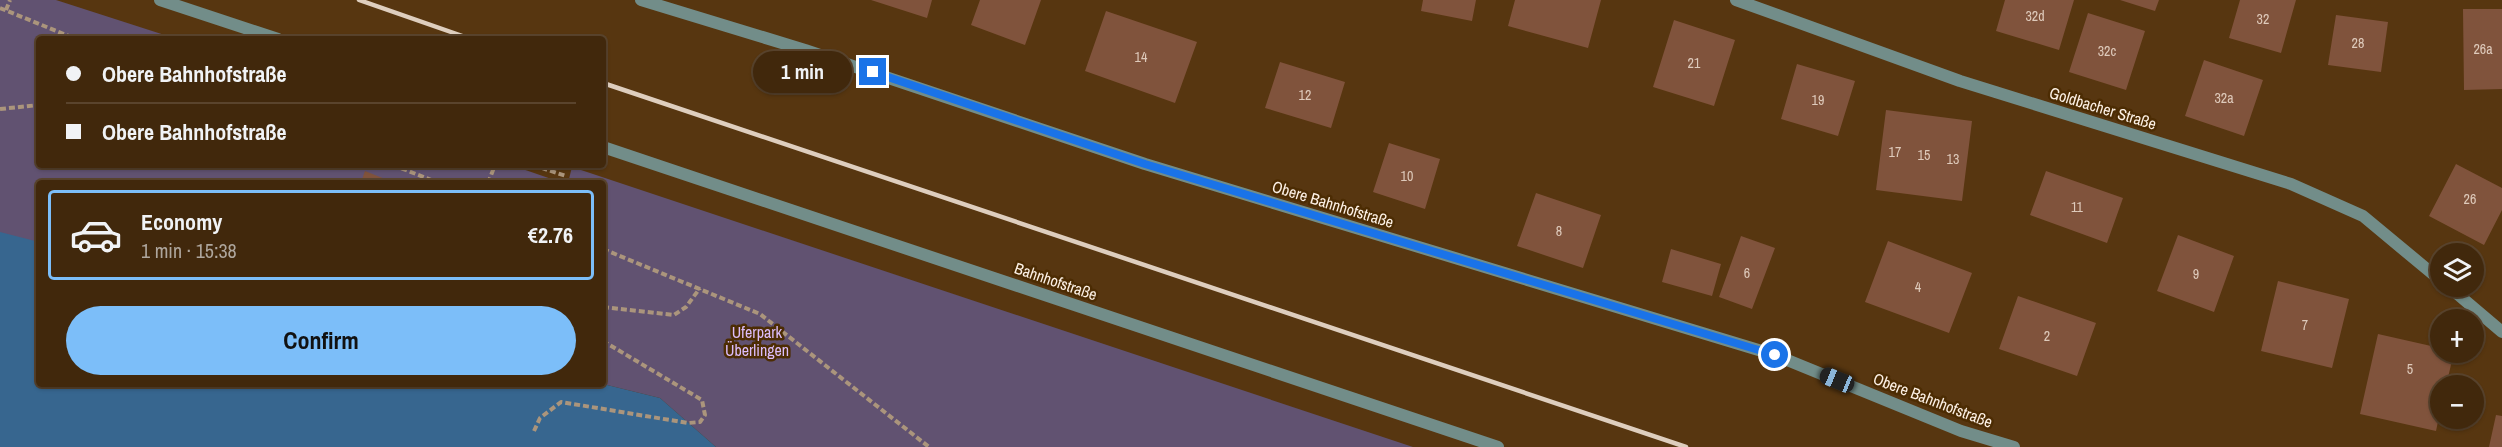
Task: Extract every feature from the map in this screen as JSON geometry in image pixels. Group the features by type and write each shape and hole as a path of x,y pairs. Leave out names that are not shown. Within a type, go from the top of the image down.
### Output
{"street":[{"path":"160,0 269,36"},
{"name":"Obere Bahnhofstraße","path":"640,0 805,50 1145,164 1775,355 1961,431 2014,447"},
{"name":"Goldbacher Straße","path":"1736,0 1960,81 2291,184 2364,216 2430,272"},
{"name":"Bahnhofstraße","path":"606,148 1498,447"},
{"path":"2461,297 2502,332"}],"path":[{"path":"6,11 10,0"},
{"path":"0,8 68,36"},
{"path":"0,109 36,105"},
{"path":"401,168 431,180"},
{"path":"542,168 566,176"},
{"path":"606,250 760,314 929,447"},
{"path":"606,307 674,315 686,307 700,288"},
{"path":"534,431 540,418 561,402 688,423 700,422 705,415 702,400 606,343"}],"green space":[{"path":"0,0 56,0 168,36 36,36 36,168 520,168 554,180 36,180 36,245 0,236"},
{"name":"Uferpark Überlingen","path":"572,168 575,168 1413,447 716,447 660,398 606,385 606,180 569,180"}],"water":[{"path":"0,232 36,241 36,387 606,387 606,385 660,398 716,447 0,447"}],"building":[{"path":"871,0 932,0 927,18"},
{"path":"980,0 1041,0 1025,45 971,25"},
{"path":"1423,0 1476,0 1472,21 1421,11"},
{"path":"1515,0 1601,0 1588,48 1508,26"},
{"path":"2005,0 2074,0 2059,50 1996,31"},
{"path":"2120,0 2159,0 2155,11"},
{"path":"2240,0 2296,0 2281,53 2229,38"},
{"path":"2463,9 2502,9 2502,89 2464,90"},
{"path":"1106,11 1197,42 1175,103 1085,71"},
{"path":"2088,13 2145,31 2126,90 2069,72"},
{"path":"2336,15 2388,22 2381,72 2328,65"},
{"path":"1674,20 1735,40 1714,106 1653,87"},
{"path":"2204,60 2263,80 2244,136 2185,116"},
{"path":"1280,62 1345,82 1331,128 1265,108"},
{"path":"1797,64 1855,81 1838,136 1781,119"},
{"path":"1886,110 1972,121 1962,201 1876,190"},
{"path":"1389,143 1440,159 1425,209 1373,192"},
{"path":"2456,164 2502,188 2502,210 2484,245 2429,216"},
{"path":"365,171 388,180 362,180"},
{"path":"2046,171 2123,198 2107,243 2030,215"},
{"path":"1536,193 1601,215 1583,268 1517,246"},
{"path":"2178,235 2234,256 2214,312 2157,291"},
{"path":"1741,236 1775,248 1752,309 1719,297"},
{"path":"1888,241 1972,273 1949,333 1865,302"},
{"path":"1671,249 1721,264 1712,296 1662,282"},
{"path":"2278,281 2349,299 2332,368 2261,351"},
{"path":"2018,296 2096,323 2077,376 1999,349"},
{"path":"2378,334 2430,346 2430,363 2451,363 2449,375 2430,375 2430,429 2436,429 2436,431 2360,414"},
{"path":"2496,415 2502,416 2502,447 2489,447"}],"railway":[{"path":"359,0 462,36"},
{"path":"606,84 1686,447"}],"route":[{"path":"873,72 1145,164 1775,355"}]}
